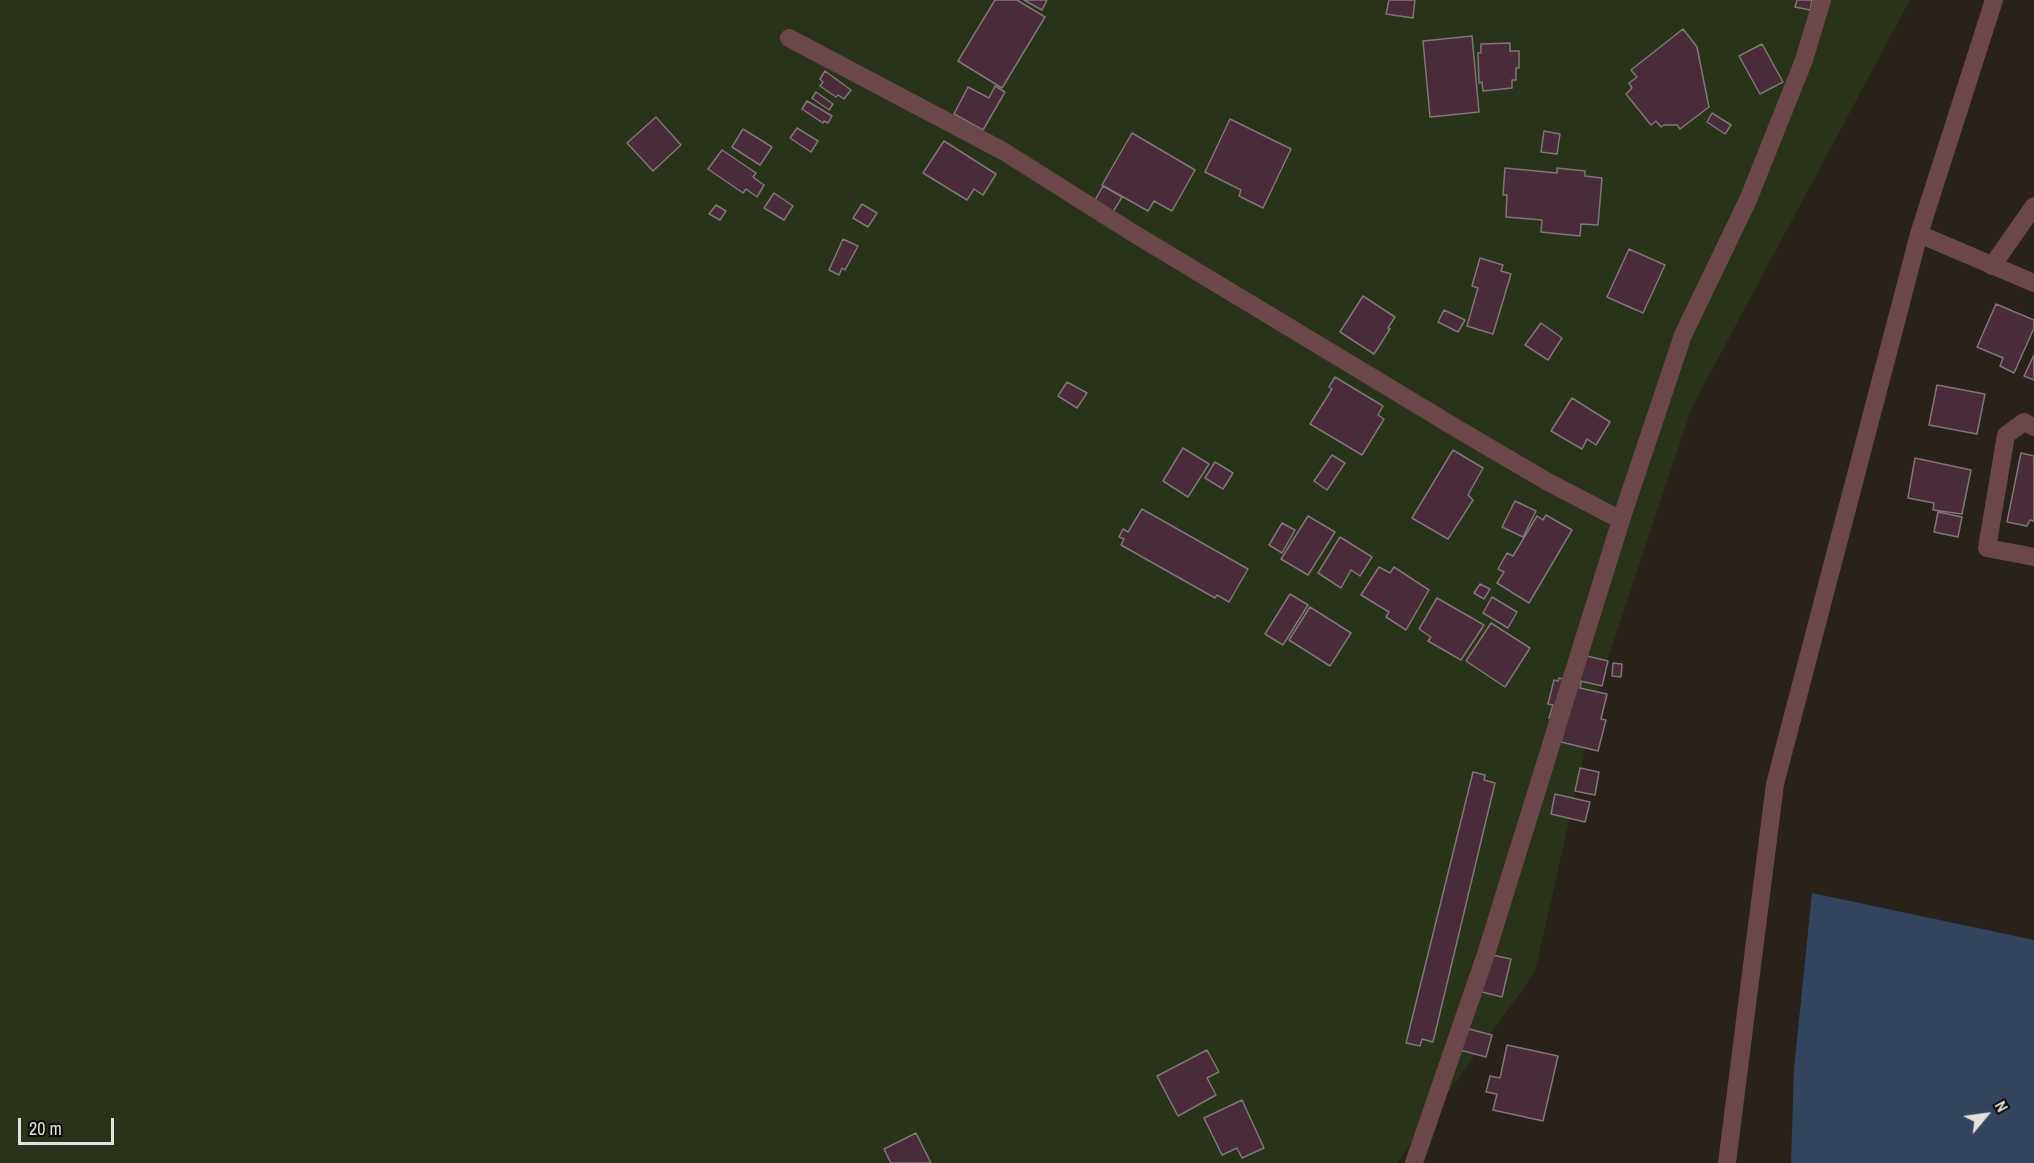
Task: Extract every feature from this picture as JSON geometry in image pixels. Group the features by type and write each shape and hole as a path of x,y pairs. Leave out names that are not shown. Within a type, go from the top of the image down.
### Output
{"street":[{"path":"1414,1163 1486,954 1621,520 1683,335 1748,200 1804,60 1822,0"},
{"path":"1727,1163 1775,784 1919,234 1994,0"},
{"path":"789,38 1003,151 1133,233 1461,431 1548,482 1621,520"},
{"path":"1992,266 2034,207"},
{"path":"1919,234 2034,283"},
{"path":"2034,426 2024,422 2006,435 1987,548 2034,557"}],"green space":[{"path":"0,0 1910,0 1692,407 1601,679 1535,972 1397,1163 0,1163"}],"water":[{"path":"1812,893 2034,940 2034,1163 1791,1163 1794,1069"}],"building":[{"path":"995,0 1017,0 1045,17 1002,88 958,61"},
{"path":"1024,0 1047,0 1042,10"},
{"path":"1389,0 1415,0 1413,18 1386,14"},
{"path":"1797,0 1812,0 1810,10 1795,7"},
{"path":"1683,29 1697,47 1709,107 1680,129 1677,125 1661,127 1656,121 1651,125 1626,94 1632,88 1629,83 1637,77 1631,70"},
{"path":"1472,36 1479,112 1430,117 1423,41"},
{"path":"1510,43 1510,51 1519,51 1519,68 1516,68 1516,80 1512,80 1512,88 1483,91 1482,82 1479,83 1478,53 1481,53 1481,44"},
{"path":"1762,44 1783,82 1760,94 1739,56"},
{"path":"825,71 851,90 844,99 838,95 836,97 820,86 823,82 820,79"},
{"path":"995,86 1005,92 983,130 954,114 968,87 989,98"},
{"path":"816,92 833,104 829,110 812,98"},
{"path":"807,101 832,116 828,123 824,121 823,123 802,109"},
{"path":"1712,113 1731,125 1725,134 1707,122"},
{"path":"656,117 681,145 653,171 627,143"},
{"path":"1230,119 1291,149 1263,208 1239,196 1241,190 1205,172"},
{"path":"797,128 818,141 811,152 790,138"},
{"path":"743,129 772,147 760,165 732,147"},
{"path":"1544,131 1560,134 1557,154 1541,152"},
{"path":"1132,133 1195,170 1172,211 1154,201 1148,211 1102,185"},
{"path":"944,141 996,174 983,195 974,189 967,200 923,173"},
{"path":"722,150 756,173 753,177 764,185 757,197 746,189 743,193 708,169"},
{"path":"1505,168 1557,173 1557,168 1585,171 1585,176 1602,178 1598,225 1581,224 1580,236 1541,232 1542,220 1506,217 1507,195 1503,195"},
{"path":"1103,186 1122,197 1108,220 1090,209"},
{"path":"774,193 793,206 784,220 764,208"},
{"path":"862,204 877,213 868,227 853,218"},
{"path":"716,205 726,211 720,220 709,214"},
{"path":"843,239 858,246 845,270 842,268 839,275 829,270"},
{"path":"1629,249 1665,265 1643,313 1607,297"},
{"path":"1480,258 1503,265 1501,271 1511,274 1493,334 1467,326 1478,288 1472,286"},
{"path":"1363,296 1395,317 1374,354 1340,332"},
{"path":"1996,304 2034,320 2034,328 2014,373 2000,366 2003,358 1977,347"},
{"path":"1444,310 1465,320 1458,332 1438,322"},
{"path":"1541,323 1562,338 1548,360 1525,345"},
{"path":"2034,355 2034,380 2024,376"},
{"path":"1335,377 1383,406 1378,415 1384,419 1362,455 1310,424 1332,389 1329,387"},
{"path":"1067,382 1087,393 1077,408 1058,396"},
{"path":"1937,385 1985,394 1977,434 1929,425"},
{"path":"1572,398 1610,422 1596,445 1587,439 1582,449 1551,431"},
{"path":"1183,448 1209,464 1188,497 1163,481"},
{"path":"1453,450 1483,468 1468,495 1473,500 1448,539 1412,518"},
{"path":"2021,453 2034,456 2034,521 2030,520 2027,526 2007,522"},
{"path":"1332,455 1345,463 1327,490 1314,481"},
{"path":"1915,458 1971,470 1962,514 1933,510 1934,503 1908,498"},
{"path":"1215,462 1233,473 1223,489 1205,478"},
{"path":"1515,501 1536,511 1523,537 1502,527"},
{"path":"1142,509 1248,569 1229,602 1217,595 1215,598 1121,545 1124,539 1119,537 1123,529 1128,532"},
{"path":"1938,512 1962,517 1958,537 1934,532"},
{"path":"1546,515 1572,530 1529,603 1497,583 1504,572 1498,569 1507,553 1513,556 1537,516 1543,520"},
{"path":"1308,516 1335,532 1308,575 1281,559"},
{"path":"1282,523 1295,530 1282,553 1269,545"},
{"path":"1340,537 1372,557 1360,576 1351,570 1341,588 1318,573"},
{"path":"1379,567 1390,573 1394,567 1429,590 1406,630 1386,617 1389,612 1361,595"},
{"path":"1480,584 1490,589 1484,599 1474,593"},
{"path":"1290,594 1308,605 1283,645 1265,634"},
{"path":"1492,597 1517,612 1508,628 1483,613"},
{"path":"1437,598 1484,625 1461,660 1428,641 1431,637 1419,629"},
{"path":"1310,607 1351,633 1330,666 1289,640"},
{"path":"1491,623 1530,648 1505,687 1466,661"},
{"path":"1583,655 1608,661 1602,686 1576,680"},
{"path":"1613,663 1622,664 1621,677 1612,676"},
{"path":"1559,678 1581,683 1580,688 1607,694 1601,719 1606,720 1598,751 1561,742 1566,722 1549,718 1553,705 1548,704 1554,680 1558,681"},
{"path":"1580,768 1599,772 1595,795 1575,791"},
{"path":"1473,772 1485,775 1484,780 1495,783 1433,1042 1422,1039 1420,1046 1406,1043"},
{"path":"1555,794 1590,802 1585,822 1551,814"},
{"path":"1483,953 1511,959 1502,997 1474,990"},
{"path":"1465,1028 1492,1035 1486,1057 1460,1050"},
{"path":"1507,1045 1558,1056 1543,1121 1493,1110 1497,1094 1486,1092 1490,1076 1500,1078"},
{"path":"1207,1050 1219,1072 1207,1078 1216,1095 1178,1116 1157,1076"},
{"path":"1242,1100 1264,1148 1242,1158 1237,1148 1222,1155 1204,1118"},
{"path":"916,1133 931,1163 891,1163 884,1149"}]}
